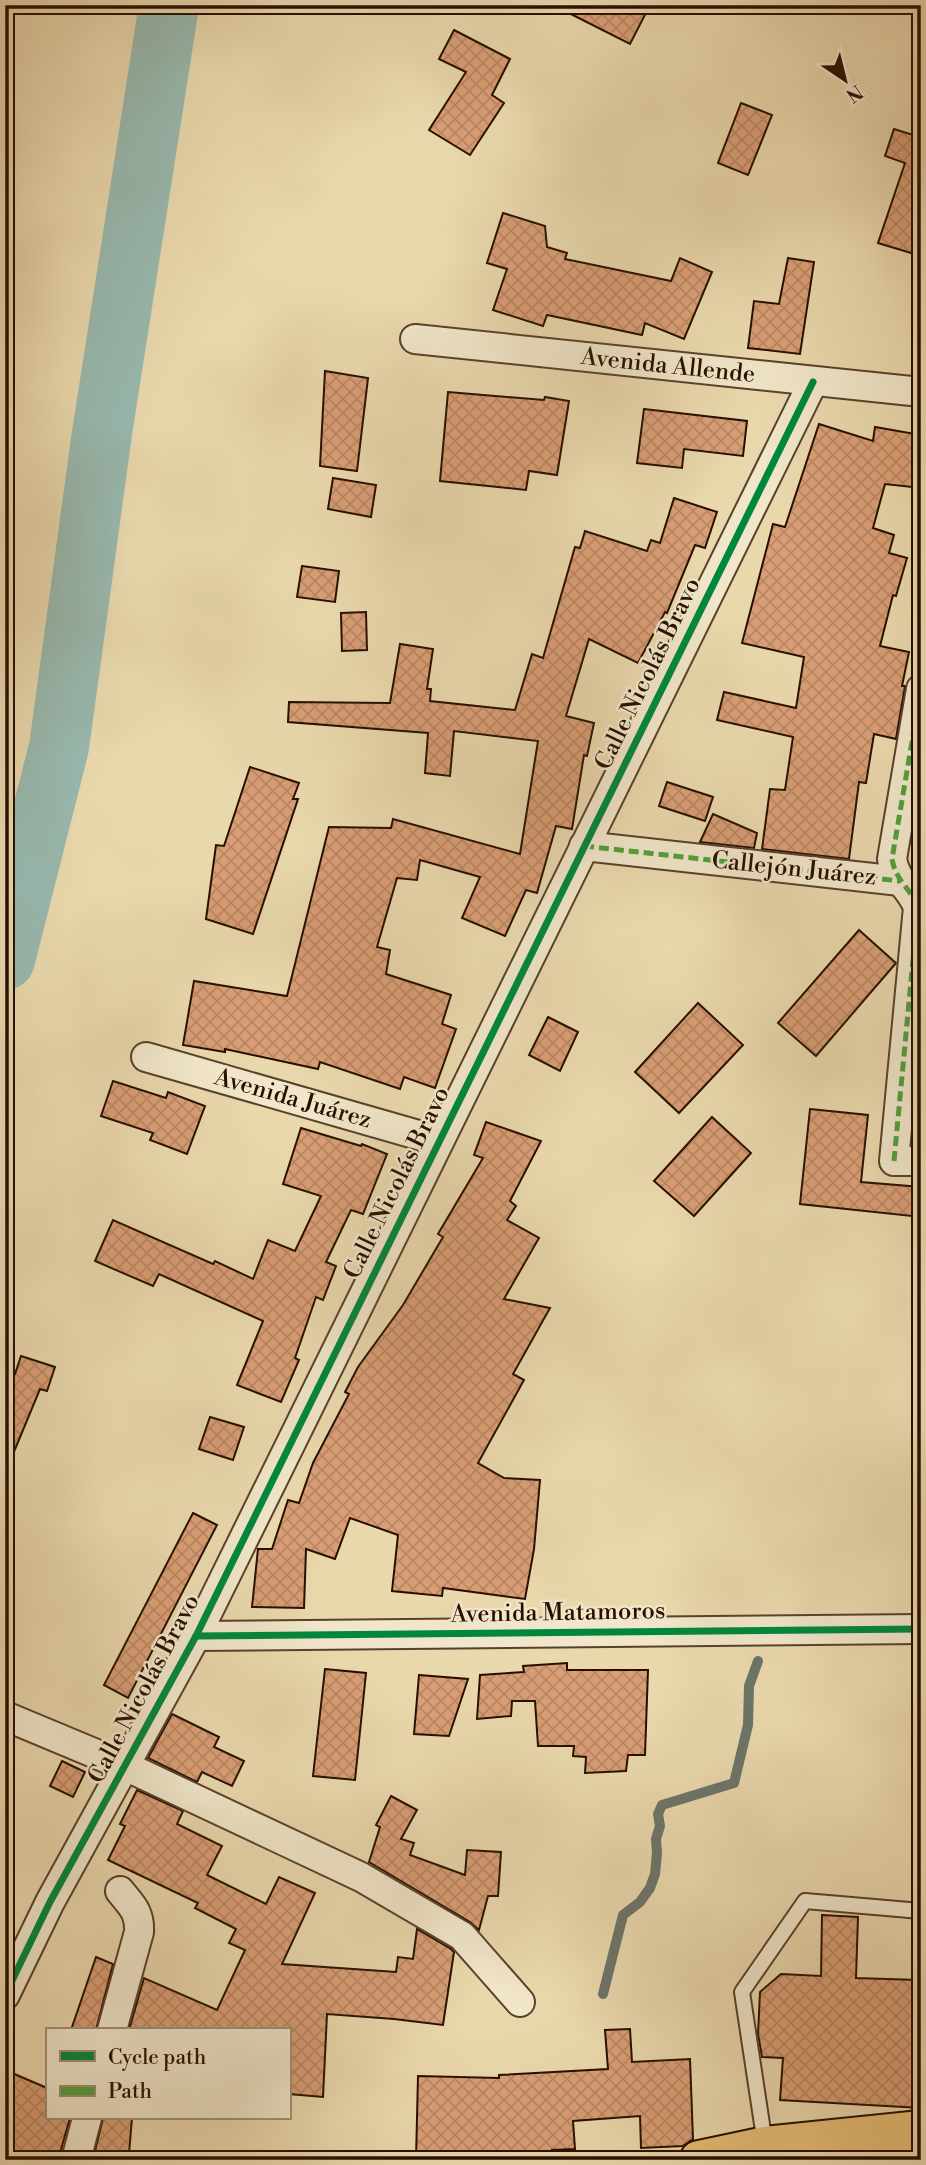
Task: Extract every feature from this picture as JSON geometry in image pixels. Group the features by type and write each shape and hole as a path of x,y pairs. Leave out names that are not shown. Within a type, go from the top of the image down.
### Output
{"main road":[{"path":"699,2160 765,2146 921,2130"}],"street":[{"name":"Avenida Allende","path":"415,339 921,392"},
{"name":"Calle Nicolás Bravo","path":"5,1995 50,1902 196,1636 813,382"},
{"path":"900,881 894,872 892,859 921,689"},
{"name":"Callejón Juárez","path":"584,846 900,881 914,897 918,907 907,1161"},
{"name":"Avenida Juárez","path":"146,1057 439,1141"},
{"name":"Avenida Matamoros","path":"196,1636 921,1629"},
{"path":"5,1716 125,1766 361,1877 462,1936 520,2002"},
{"path":"113,2028 139,1932 139,1919 120,1892"},
{"path":"76,2160 87,2120"}],"lane":[{"path":"765,2146 742,1992 805,1901 921,1911"}],"building":[{"path":"553,5 650,5 630,44"},
{"path":"454,30 510,59 492,95 504,103 470,155 429,130 466,72 439,59"},
{"path":"741,103 772,115 748,175 718,163"},
{"path":"894,129 913,135 915,129 921,130 921,256 878,243 905,163 885,156"},
{"path":"503,213 545,226 547,247 567,253 565,259 671,281 680,258 712,272 684,339 645,323 642,335 547,315 543,326 493,310 507,269 487,263"},
{"path":"788,258 814,262 800,354 748,348 754,301 779,304"},
{"path":"325,371 368,378 357,471 320,466"},
{"path":"448,392 544,400 545,397 569,401 557,475 529,471 526,490 440,481"},
{"path":"644,409 747,421 743,456 684,449 682,468 637,463"},
{"path":"819,424 873,441 875,427 921,435 921,488 885,484 873,528 894,535 889,553 907,558 896,596 893,595 880,646 909,652 896,739 874,734 866,783 859,782 849,859 762,849 770,789 785,790 793,737 717,720 724,692 796,708 804,657 742,643 773,524 785,527"},
{"path":"333,478 376,485 371,517 328,509"},
{"path":"674,498 717,512 705,548 695,545 667,613 665,612 638,663 589,639 566,716 594,723 587,756 584,755 572,829 556,826 537,893 526,890 505,936 462,918 480,877 420,860 417,880 397,878 377,947 390,950 386,974 451,995 442,1024 456,1029 435,1088 404,1077 400,1089 320,1062 318,1069 225,1049 225,1052 183,1045 194,981 287,996 329,827 391,828 393,819 520,854 538,741 454,731 450,776 425,773 428,733 288,722 289,702 390,703 400,644 433,649 427,689 431,689 430,701 515,710 532,654 543,658 575,547 580,548 585,531 647,551 651,540 660,543"},
{"path":"302,566 339,571 335,602 297,597"},
{"path":"366,612 367,650 342,651 341,613"},
{"path":"250,767 299,783 293,799 298,799 253,934 206,919 216,845 224,846"},
{"path":"667,782 713,797 705,821 659,806"},
{"path":"713,814 757,833 754,848 700,842"},
{"path":"859,930 896,963 816,1056 778,1023"},
{"path":"698,1003 743,1045 679,1113 635,1072"},
{"path":"548,1017 578,1032 560,1071 529,1055"},
{"path":"113,1081 166,1098 168,1092 205,1106 187,1154 150,1140 153,1133 101,1116"},
{"path":"810,1109 868,1115 861,1182 921,1187 921,1217 800,1204"},
{"path":"712,1117 751,1153 694,1216 654,1181"},
{"path":"486,1122 541,1141 510,1201 516,1206 507,1220 539,1238 504,1299 550,1308 513,1374 524,1380 478,1463 504,1478 540,1480 534,1549 525,1599 443,1588 442,1596 392,1591 398,1535 350,1518 335,1559 306,1549 304,1608 252,1607 258,1549 272,1549 288,1500 299,1503 313,1463 349,1394 345,1392 358,1367 403,1305 443,1237 438,1234 483,1158 474,1155"},
{"path":"301,1128 361,1146 362,1144 387,1154 363,1214 351,1210 326,1262 336,1266 323,1300 316,1297 295,1358 299,1360 281,1402 237,1385 263,1321 159,1274 153,1286 95,1261 113,1220 253,1279 268,1240 295,1251 321,1196 283,1184"},
{"path":"21,1356 55,1367 47,1391 40,1389 6,1471 5,1371 15,1374"},
{"path":"210,1417 244,1427 233,1460 199,1449"},
{"path":"193,1513 217,1525 128,1698 104,1685"},
{"path":"567,1663 567,1670 648,1670 645,1755 628,1755 626,1771 585,1773 586,1757 573,1756 574,1746 538,1746 535,1701 512,1701 511,1716 477,1719 480,1675 524,1672 523,1666"},
{"path":"325,1669 366,1673 355,1780 313,1776"},
{"path":"419,1675 468,1679 449,1736 414,1734"},
{"path":"172,1714 219,1737 214,1747 244,1761 232,1786 202,1772 197,1782 148,1758"},
{"path":"62,1761 85,1772 73,1797 50,1786"},
{"path":"137,1790 183,1811 177,1824 222,1846 207,1875 266,1904 279,1877 315,1893 282,1964 396,1972 398,1957 413,1959 417,1929 451,1949 454,1952 443,2025 327,2014 323,2097 290,2094 290,2028 130,2028 144,1978 217,2010 245,1950 229,1943 236,1929 195,1908 198,1903 108,1860 125,1826 120,1824"},
{"path":"391,1796 417,1810 401,1839 414,1843 410,1855 465,1875 467,1850 501,1852 498,1896 488,1896 479,1930 369,1862 380,1827 376,1825"},
{"path":"822,1915 858,1917 856,1978 918,1980 917,2005 921,2006 921,2108 780,2100 783,2058 762,2057 758,2034 760,1992 781,1974 821,1976"},
{"path":"96,1957 113,1964 97,2028 72,2028"},
{"path":"630,2029 632,2062 690,2059 693,2139 683,2146 641,2148 640,2116 573,2121 575,2149 552,2150 554,2160 416,2160 418,2076 499,2078 499,2075 608,2069 605,2030"},
{"path":"5,2070 46,2088 46,2120 69,2120 58,2160 5,2160"},
{"path":"103,2120 132,2120 129,2154 95,2151"}],"waterway":[{"path":"5,960 59,747 102,433 169,5"},
{"path":"603,1994 623,1915 640,1902 650,1888 655,1874 656,1839 660,1826 658,1814 662,1805 734,1783 748,1725 749,1686 758,1661"}],"marked path":[{"path":"894,1161 918,907 900,879 892,859 921,689"},
{"path":"584,846 900,881"}],"cycle path":[{"path":"5,1995 50,1902 196,1636 813,382"},
{"path":"196,1636 921,1629"}]}
